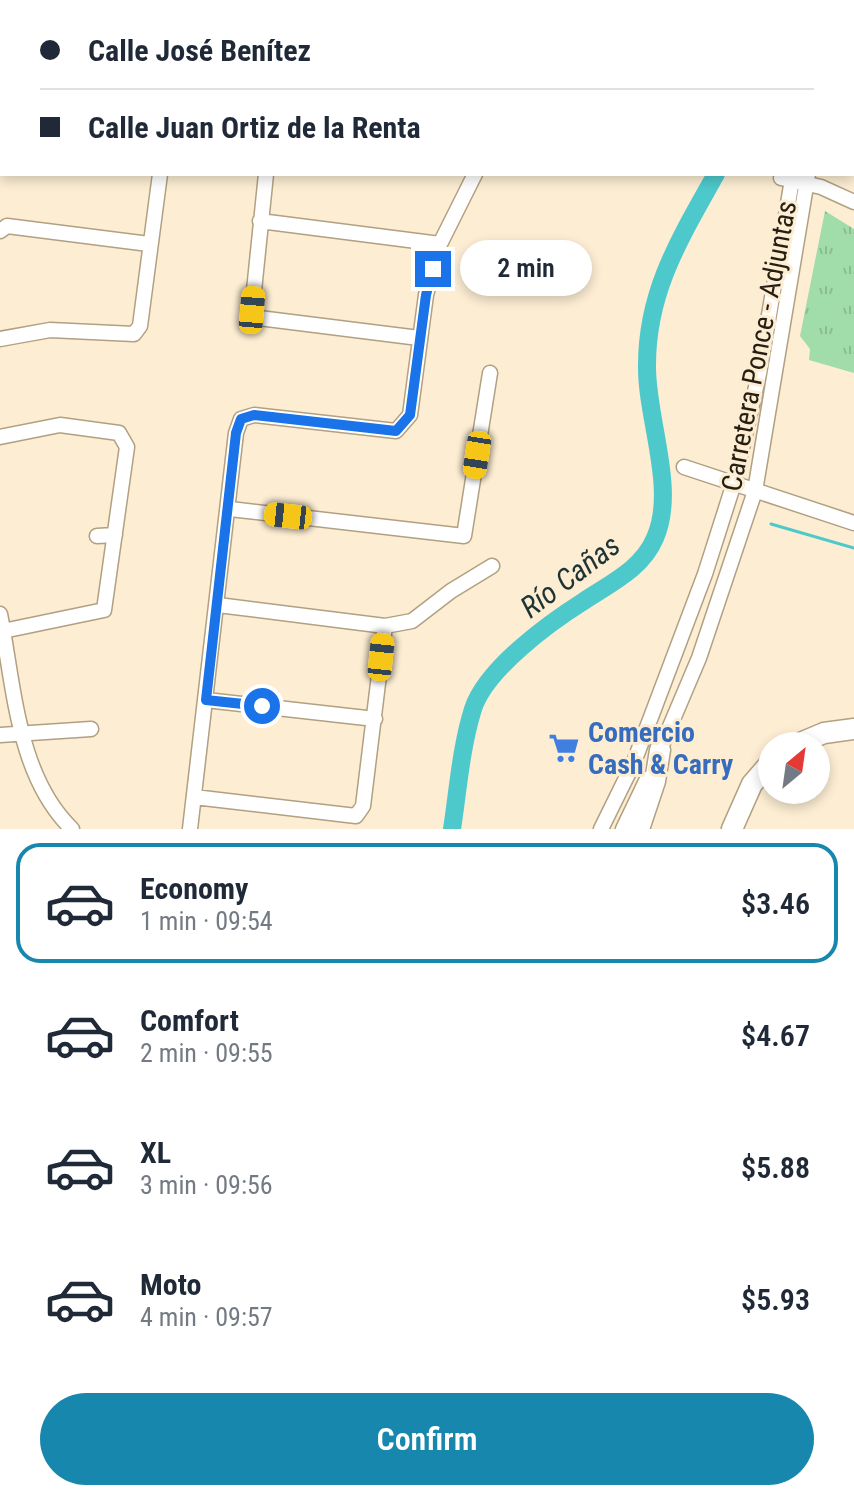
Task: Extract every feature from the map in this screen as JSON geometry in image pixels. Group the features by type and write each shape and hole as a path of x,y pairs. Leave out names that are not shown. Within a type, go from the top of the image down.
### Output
{"highway":[{"path":"830,732 854,729"},
{"path":"830,742 854,738"},
{"path":"639,829 655,781 660,750"},
{"path":"732,829 758,777"},
{"path":"743,829 758,794"}],"street":[{"path":"0,339 50,330 134,334 140,326 160,176"},
{"path":"266,176 252,310 259,318 419,338"},
{"path":"190,829 230,509 236,433 241,419 254,415 396,431 410,415 426,295 440,244 474,176"},
{"path":"796,178 854,202"},
{"name":"Carretera Ponce - Adjuntas","path":"601,829 634,762 705,574 734,483 759,374 796,178"},
{"name":"Carretera Ponce - Adjuntas","path":"623,829 699,658 755,491 796,178"},
{"path":"260,221 440,244"},
{"path":"0,231 7,226 149,244"},
{"path":"230,509 464,536 490,373"},
{"path":"0,437 60,425 119,433 127,447 104,610 3,631"},
{"path":"684,467 854,523"},
{"path":"97,536 115,535"},
{"path":"218,605 385,626 412,621 451,591 492,566"},
{"path":"0,614 35,780 58,816 72,829"},
{"path":"194,797 356,816 363,806 385,626"},
{"path":"206,700 375,719"},
{"path":"0,735 91,729"}],"green space":[{"path":"825,211 854,229 854,373 809,360 810,349 800,336"}],"waterway":[{"name":"Río Cañas","path":"452,829 460,769 473,709 491,678 537,634 634,567 655,538 663,498 648,386 647,365 653,312 668,265 715,176"},
{"path":"771,524 854,548"}],"place":[{"name":"Comercio Cash & Carry","path":"564,748"}],"route":[{"path":"262,706 206,700 230,509 236,433 241,419 254,415 396,431 405,425 410,415 426,295 433,269"}]}
